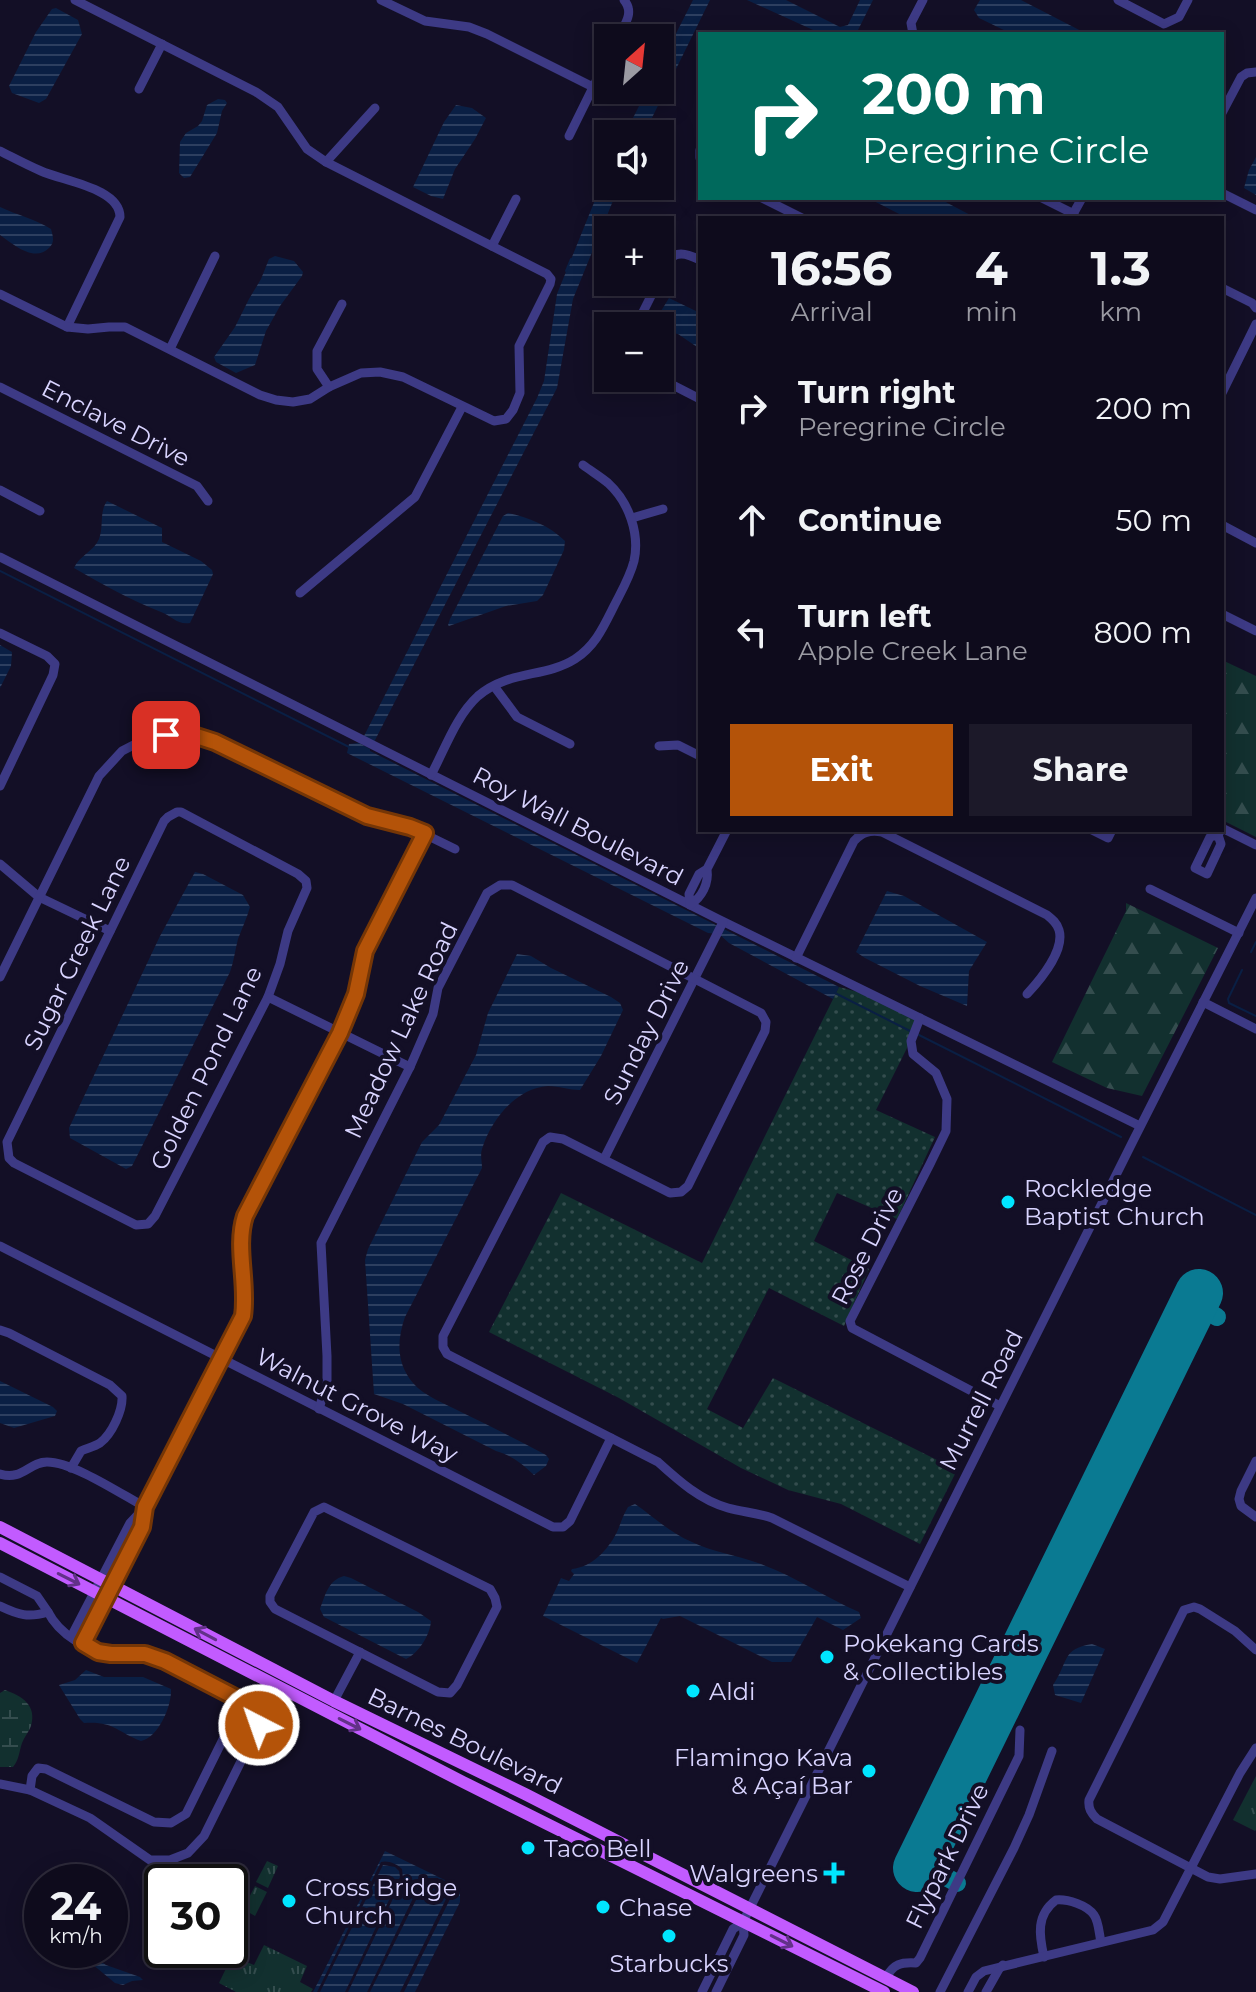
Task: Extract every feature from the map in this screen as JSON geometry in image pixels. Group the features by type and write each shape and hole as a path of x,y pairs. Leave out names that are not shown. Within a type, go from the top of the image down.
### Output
{"main road":[{"name":"Barnes Boulevard","path":"0,1527 231,1663 498,1800 743,1922 885,1985 913,1992"},
{"name":"Barnes Boulevard","path":"0,1543 103,1588 328,1702 592,1828 749,1909 885,1985"},
{"path":"231,1663 252,1668 328,1702"},
{"path":"307,1702 328,1702"},
{"path":"498,1800 517,1803 572,1829 592,1828"},
{"path":"579,1840 596,1838 605,1841 688,1882 702,1884"}],"street":[{"path":"0,294 67,327 125,327 260,395 276,400 293,402 310,399 361,373 380,372 403,377 494,421 506,419 520,393 519,346 550,284 547,274 326,162 307,149 278,107 256,92 75,0"},
{"path":"381,0 425,21 469,27 487,34 593,87 569,136"},
{"path":"624,0 630,14 625,24"},
{"path":"913,32 911,23 923,0"},
{"path":"1118,0 1164,24 1179,17 1188,0"},
{"path":"139,89 162,44"},
{"path":"1224,109 1241,77 1256,72"},
{"path":"326,162 375,108"},
{"path":"0,151 44,173 73,180 113,199 120,208 120,217 67,327"},
{"path":"1224,194 1256,210"},
{"path":"492,246 516,199"},
{"path":"766,200 798,216"},
{"path":"1045,200 1073,216"},
{"path":"674,256 687,253 698,259"},
{"path":"170,349 215,256"},
{"path":"1224,289 1256,308"},
{"path":"329,387 317,369 317,351 342,304"},
{"path":"1224,389 1256,324"},
{"path":"674,386 698,398"},
{"name":"Enclave Drive","path":"0,387 197,486 208,501"},
{"path":"300,593 415,497 462,407"},
{"path":"431,775 465,709 480,694 510,678 571,662 596,641 628,579 635,560 632,518 609,484 583,465"},
{"path":"0,490 40,511"},
{"path":"632,518 663,509"},
{"path":"1224,526 1256,543"},
{"name":"Roy Wall Boulevard","path":"0,557 723,922 1140,1126"},
{"path":"1224,615 1256,631"},
{"path":"0,633 47,656 55,664 53,675 0,786"},
{"path":"494,686 517,717 570,744"},
{"path":"138,712 149,737"},
{"path":"0,977 99,776 122,751 149,737 184,732 215,742 367,816 410,827 455,849"},
{"path":"659,746 678,745 698,755"},
{"name":"Golden Pond Lane","path":"148,1224 155,1216 268,997 288,931 307,888 306,881 298,874 181,812 174,814"},
{"name":"Sugar Creek Lane","path":"148,1224 136,1225 14,1163 9,1158 7,1142 164,821 174,814"},
{"path":"690,905 689,894 699,874 707,869 726,832"},
{"path":"796,958 854,841 866,832 882,832 1053,920 1060,934 1060,944 1044,976 1027,994"},
{"path":"1096,832 1108,838 1111,832"},
{"path":"1223,832 1256,845"},
{"path":"71,1637 142,1527 145,1507 243,1316 241,1229 245,1216 340,1033 356,994 365,951 425,833"},
{"path":"0,864 39,897 110,931"},
{"name":"Meadow Lake Road","path":"319,1409 327,1382 321,1243 410,1067 433,1014 438,988 487,893 500,885 512,885 694,979"},
{"path":"1150,889 1239,933"},
{"name":"Murrell Road","path":"716,1992 744,1935 743,1922 749,1909 1256,898"},
{"name":"Sunday Drive","path":"604,1159 723,922"},
{"path":"694,979 761,1013 766,1022 765,1031 688,1186 681,1192 670,1193 563,1139 550,1137 543,1142 443,1336 443,1347 447,1354 658,1462 684,1486 707,1500 772,1518 910,1587"},
{"path":"268,997 410,1067"},
{"path":"1203,1002 1256,1029"},
{"name":"Rose Drive","path":"920,1018 911,1041 913,1054 936,1073 947,1099 946,1131 850,1321 852,1328 1000,1406"},
{"name":"Walnut Grove Way","path":"0,1246 553,1527 563,1527 570,1521 611,1438"},
{"path":"0,1330 120,1392 122,1406 106,1437 96,1446 81,1451 71,1468"},
{"path":"1256,1461 1239,1499 1241,1506 1256,1517"},
{"path":"0,1474 20,1474 43,1462 59,1463 145,1507"},
{"path":"324,1507 490,1589 495,1598 497,1607 450,1693 438,1692 360,1652 275,1609 270,1602 270,1596 314,1512 324,1507"},
{"path":"0,1577 37,1596 53,1623 71,1637 98,1652 145,1654 165,1661 250,1705 258,1714 259,1725 204,1836 188,1853 170,1860 150,1860 90,1818 30,1790 0,1784"},
{"path":"83,1643 103,1588"},
{"path":"0,1606 32,1617 48,1612"},
{"path":"1256,1650 1235,1631 1200,1609 1184,1610 1089,1800 1090,1810 1097,1819 1214,1879 1256,1874"},
{"path":"328,1702 360,1652"},
{"path":"30,1790 32,1776 38,1768 46,1769 154,1822 171,1823 186,1814 242,1701"},
{"name":"Flypark Drive","path":"885,1985 891,1970 901,1962 916,1963 920,1958 1019,1756 1020,1730"},
{"path":"968,1992 976,1977 984,1971 1159,1926 1256,1748"},
{"path":"940,1992 1014,1848 1052,1751"},
{"path":"1044,1957 1039,1926 1049,1905 1056,1900 1071,1902 1092,1912 1097,1920 1101,1942"},
{"name":"Murrell Road","path":"702,1992 733,1929 743,1922"},
{"path":"986,1992 1003,1965"}],"green space":[{"path":"1224,661 1256,676 1256,837 1224,821"},
{"path":"1126,903 1218,948 1142,1096 1107,1088 1052,1062 1126,911"},
{"path":"839,987 858,992 920,1022 876,1110 935,1137 897,1219 837,1193 814,1241 869,1269 844,1326 769,1288 707,1409 743,1428 773,1378 957,1470 920,1544 841,1504 788,1490 741,1468 619,1398 489,1332 561,1193 702,1263"},
{"path":"5,1690 27,1702 32,1712 31,1726 13,1767 0,1767 0,1693"},
{"path":"1256,1776 1256,1830 1255,1831 1233,1820"},
{"path":"267,1861 278,1866 268,1888 256,1882"},
{"path":"255,1886 267,1892 255,1916 248,1912 248,1899"},
{"path":"264,1945 307,1966 300,1982 313,1989 311,1992 236,1992 219,1983 226,1968 248,1968 248,1963 254,1965"}],"water":[{"path":"693,0 710,0 674,73 674,37"},
{"path":"747,0 786,0 840,27 848,25 860,0 873,0 857,32 818,32"},
{"path":"980,0 1021,0 1083,32 1008,32 979,18 974,10"},
{"path":"56,8 78,20 82,34 46,99 39,103 12,93 9,86 36,32 52,9"},
{"path":"218,99 227,103 217,133 190,177 184,178 179,173 180,142 202,121 207,105"},
{"path":"640,104 659,104 651,120 632,120"},
{"path":"456,105 472,108 486,118 455,169 443,199 413,187 444,122"},
{"path":"1256,157 1256,195 1244,188"},
{"path":"595,200 613,200 607,216 594,216 594,247 573,299 557,388 374,742 364,736 544,381 557,294"},
{"path":"872,200 942,200 972,216 903,216"},
{"path":"0,207 51,229 51,246 37,254 30,253 0,235"},
{"path":"275,256 294,261 303,272 302,276 266,331 255,365 236,373 216,362 214,357 235,327 269,259"},
{"path":"669,298 698,312 698,348 674,333 674,312 660,312"},
{"path":"107,501 162,528 162,542 201,561 212,570 213,574 190,623 178,621 116,592 74,568 99,539"},
{"path":"508,513 538,523 565,541 564,550 543,595 537,601 506,606 449,626 503,516"},
{"path":"0,645 12,652 11,666 0,688"},
{"path":"359,743 839,987 833,999 729,943 719,934 708,933 347,753 349,744"},
{"path":"195,872 243,895 250,907 230,972 132,1166 126,1169 70,1138 69,1128 160,936"},
{"path":"887,891 904,896 987,942 969,971 967,1006 920,986 856,952"},
{"path":"517,954 531,956 611,997 620,1003 623,1010 601,1056 580,1090 548,1086 536,1088 515,1099 498,1117 481,1151 482,1168 405,1317 400,1334 400,1351 407,1375 423,1392 546,1455 549,1459 546,1466 534,1475 507,1455 403,1404 374,1394 365,1260 422,1142 439,1125 476,1055 488,1013"},
{"path":"0,1381 53,1407 57,1411 55,1416 14,1428 0,1423"},
{"path":"635,1504 684,1538 771,1568 859,1612 861,1618 843,1630 817,1617 791,1662 772,1662 680,1616 661,1618 637,1663 543,1616 561,1578 569,1581 574,1574 572,1569 586,1565 604,1551 628,1507"},
{"path":"344,1576 431,1621 426,1638 415,1652 406,1659 324,1617 320,1609 328,1589 334,1581"},
{"path":"1092,1644 1105,1649 1081,1703 1055,1695 1053,1685 1070,1653"},
{"path":"86,1670 104,1677 143,1677 171,1689 166,1712 153,1734 141,1741 109,1725 84,1723 59,1685 75,1680"},
{"path":"385,1851 453,1884 460,1893 460,1902 415,1992 404,1992 452,1895 438,1878 422,1880 367,1992 348,1992 403,1878 400,1867 381,1862 317,1992 313,1992"},
{"path":"383,1865 395,1867 400,1877 345,1992 320,1992"},
{"path":"425,1882 438,1882 448,1895 400,1992 370,1992"},
{"path":"97,1968 114,1968 143,1980 123,1985 115,1983"}],"waterway":[{"path":"566,271 571,259"},
{"path":"0,571 349,747"},
{"path":"1251,952 1256,942"},
{"path":"1242,970 1229,1003 1256,1016"},
{"path":"835,993 910,1031"},
{"path":"919,1035 1121,1137"},
{"path":"1143,1157 1256,1215"}],"taxiway":[{"path":"1194,1303 1217,1317"},
{"path":"920,1863 957,1883"}],"runway":[{"path":"917,1868 1199,1293"}],"place":[{"name":"Rockledge Baptist Church","path":"1008,1202"},
{"name":"Pokekang Cards & Collectibles","path":"827,1657"},
{"name":"Aldi","path":"693,1691"},
{"name":"Flamingo Kava & Açaí Bar","path":"869,1771"},
{"name":"Taco Bell","path":"528,1848"},
{"name":"Walgreens","path":"834,1873"},
{"name":"Cross Bridge Church","path":"289,1901"},
{"name":"Chase","path":"603,1907"},
{"name":"Starbucks","path":"669,1936"}],"route":[{"path":"166,735 184,732 215,742 367,816 425,833 365,951 356,994 340,1033 245,1216 241,1229 243,1316 145,1507 142,1527 83,1643 98,1652 145,1654 165,1661 250,1705 258,1714 259,1725"}]}
